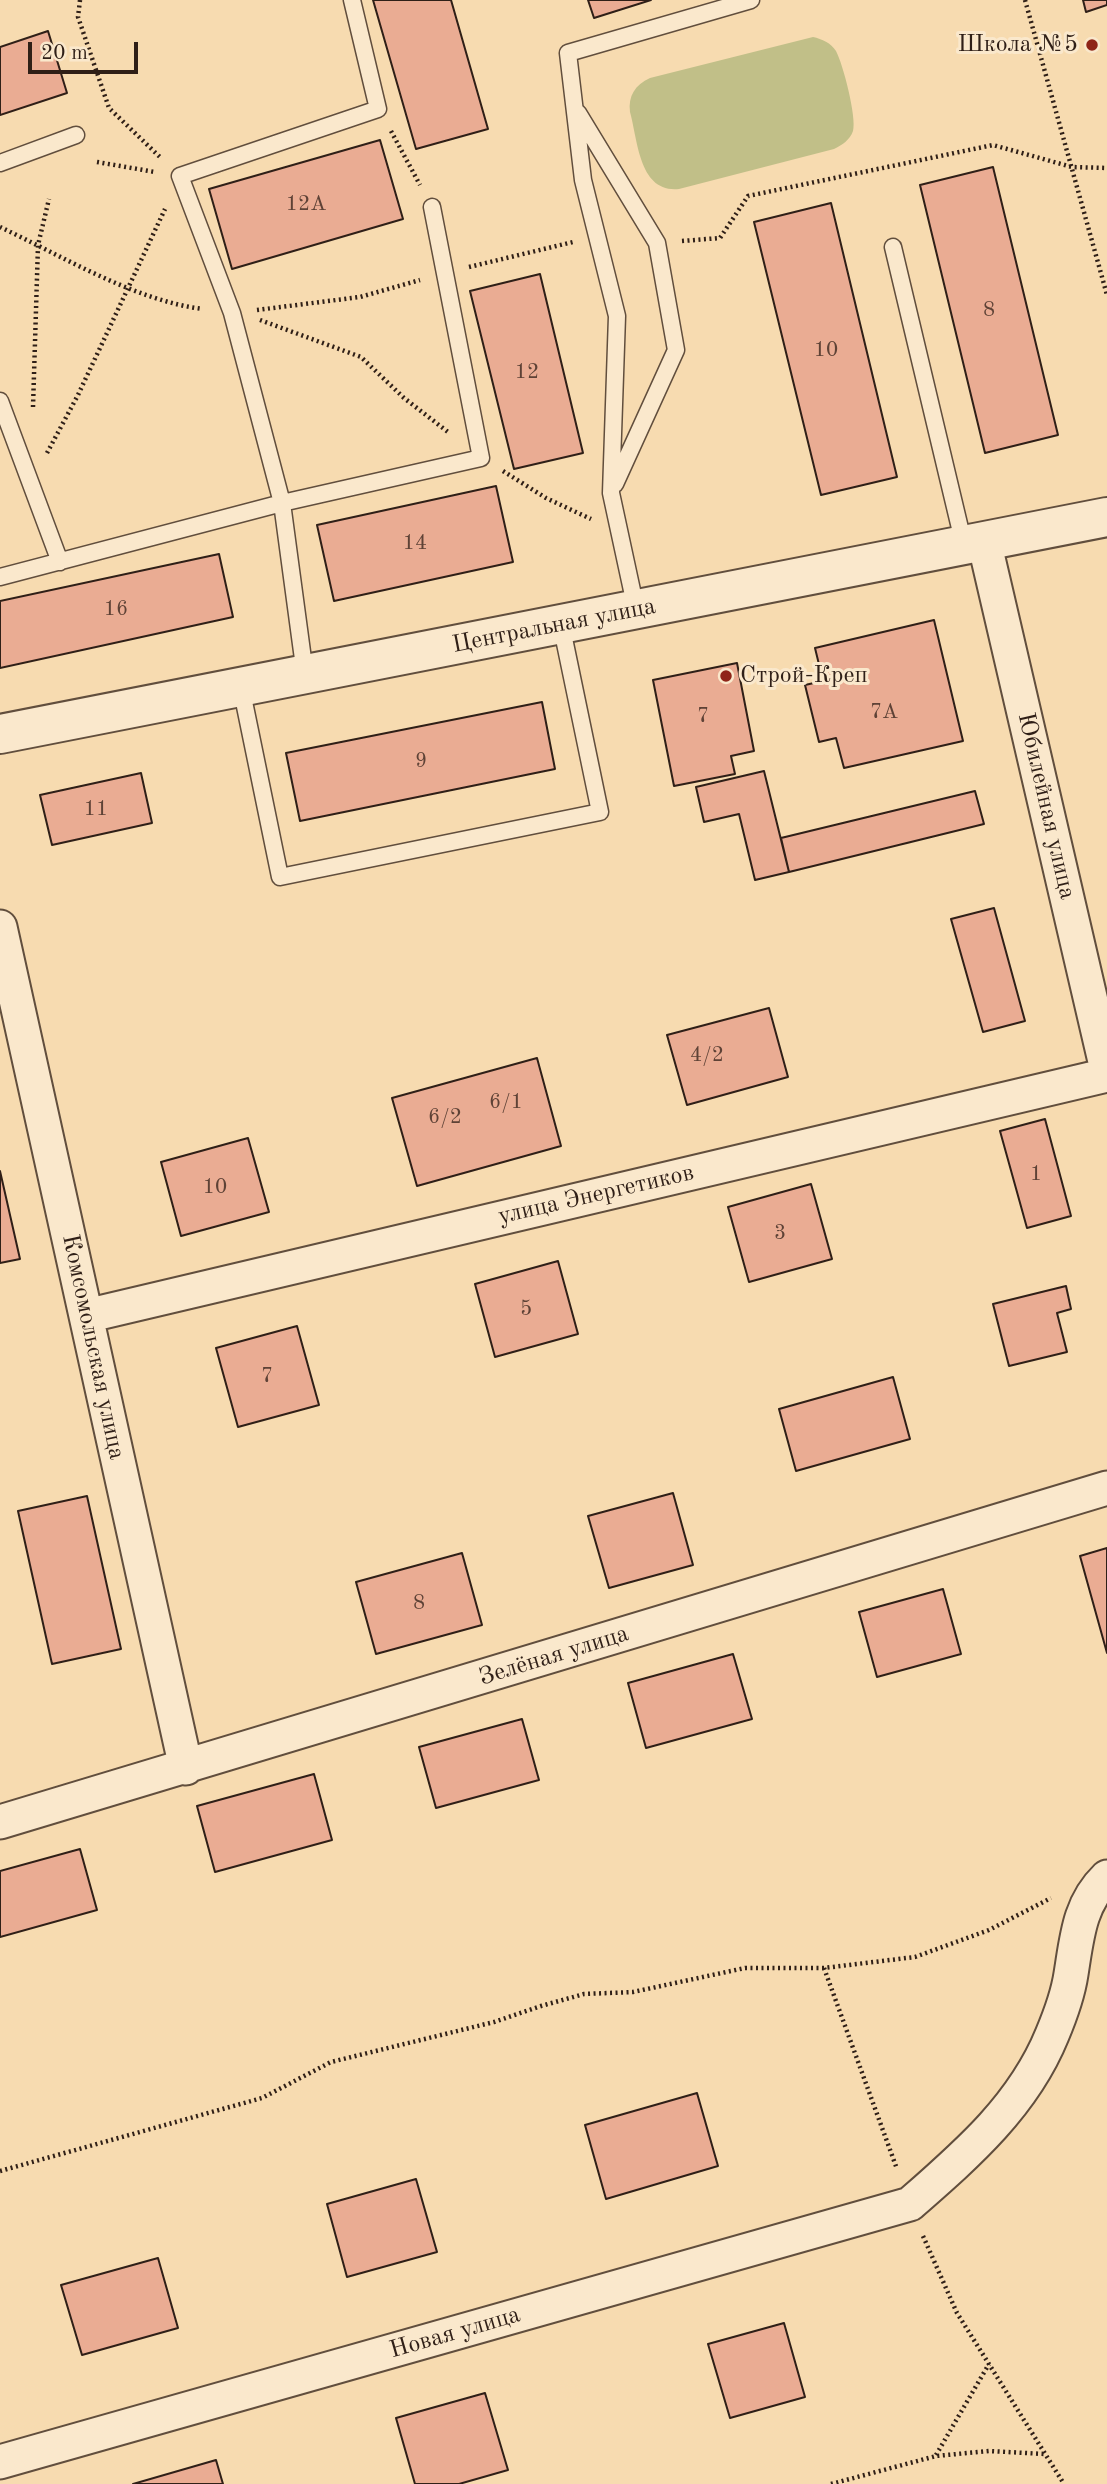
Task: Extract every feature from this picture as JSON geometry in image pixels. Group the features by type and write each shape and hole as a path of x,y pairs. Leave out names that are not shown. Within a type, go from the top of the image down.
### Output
{"street":[{"name":"Центральная улица","path":"0,734 1107,517"},
{"name":"Юбилейная улица","path":"974,543 1107,1073"},
{"name":"Комсомольская улица","path":"0,927 186,1768"},
{"name":"улица Энергетиков","path":"86,1316 1107,1073"},
{"name":"Зелёная улица","path":"0,1822 1107,1488"},
{"name":"Новая улица","path":"0,2462 910,2204 978,2144 1029,2082 1052,2034 1070,1977 1077,1926 1094,1889 1107,1877"}],"lane":[{"path":"305,674 282,503 232,313 180,176 378,109 352,0"},
{"path":"636,609 611,493 617,316 583,180 568,53 751,0"},
{"path":"574,107 657,243 676,350 611,493"},
{"path":"0,163 76,135"},
{"path":"0,577 282,503 481,458 432,206"},
{"path":"893,247 974,543"},
{"path":"0,401 60,562"},
{"path":"241,687 280,877 600,813 561,624"}],"path":[{"path":"80,0 78,17 109,108 180,176"},
{"path":"1024,0 1107,295"},
{"path":"378,109 432,206"},
{"path":"97,162 180,176"},
{"path":"30,483 78,395 180,176"},
{"path":"32,414 38,245 49,199"},
{"path":"0,228 128,287 188,308 232,313 280,325 361,357 404,398 481,458 546,498 620,534"},
{"path":"0,2171 262,2098 331,2062 494,2022 584,1994 633,1992 745,1968 824,1968 915,1957 989,1930 1060,1894"},
{"path":"936,2456 989,2364"},
{"path":"831,2484 936,2456 989,2451 1045,2454"}],"shaded area":[{"path":"813,37 832,46 842,67 854,124 852,134 845,142 834,149 679,189 666,188 656,183 648,174 638,150 630,112 631,96 640,84 650,78"}],"building":[{"path":"373,0 451,0 488,129 416,149"},
{"path":"588,0 651,0 594,18"},
{"path":"1083,0 1107,0 1107,5 1086,12"},
{"path":"48,31 67,93 0,115 0,47"},
{"path":"380,140 403,219 232,269 209,189"},
{"path":"993,167 1058,435 985,453 920,185"},
{"path":"831,203 897,477 821,495 754,222"},
{"path":"540,274 583,453 514,469 470,291"},
{"path":"496,486 513,562 334,601 317,525"},
{"path":"219,554 233,617 0,668 0,601"},
{"path":"934,620 963,741 844,768 836,738 819,742 805,685 823,681 815,648"},
{"path":"737,663 754,751 731,756 735,774 674,786 653,680"},
{"path":"542,702 555,769 300,821 286,753"},
{"path":"764,771 789,872 755,880 739,814 704,822 696,787"},
{"path":"141,773 152,823 52,845 40,795"},
{"path":"975,791 984,824 789,872 781,838"},
{"path":"994,908 1025,1021 983,1032 951,919"},
{"path":"769,1008 788,1077 687,1105 667,1035"},
{"path":"537,1058 561,1146 417,1186 392,1098"},
{"path":"1045,1119 1071,1216 1027,1228 1000,1131"},
{"path":"248,1138 269,1212 181,1236 161,1162"},
{"path":"0,1171 20,1259 0,1263"},
{"path":"811,1184 832,1259 749,1282 728,1207"},
{"path":"558,1261 578,1334 495,1357 475,1284"},
{"path":"1066,1286 1071,1309 1057,1313 1067,1352 1009,1366 993,1304"},
{"path":"297,1326 319,1405 238,1427 216,1348"},
{"path":"893,1377 910,1439 796,1471 779,1409"},
{"path":"673,1493 693,1565 609,1588 588,1516"},
{"path":"87,1496 121,1649 52,1664 18,1511"},
{"path":"1107,1548 1107,1653 1080,1556"},
{"path":"462,1553 482,1625 376,1654 356,1582"},
{"path":"943,1589 961,1654 877,1677 859,1612"},
{"path":"733,1654 752,1719 646,1748 628,1683"},
{"path":"522,1719 539,1780 436,1808 419,1747"},
{"path":"314,1774 332,1840 215,1872 197,1806"},
{"path":"80,1849 97,1910 0,1937 0,1871"},
{"path":"697,2093 718,2166 606,2199 585,2125"},
{"path":"416,2179 437,2252 347,2277 327,2204"},
{"path":"158,2258 178,2328 82,2355 61,2285"},
{"path":"784,2323 805,2397 730,2418 708,2344"},
{"path":"485,2393 508,2470 459,2484 415,2484 396,2418"},
{"path":"216,2460 223,2484 133,2484"}],"place":[{"name":"Школа №5","path":"1092,45"},
{"name":"Строй-Креп","path":"726,676"}]}
